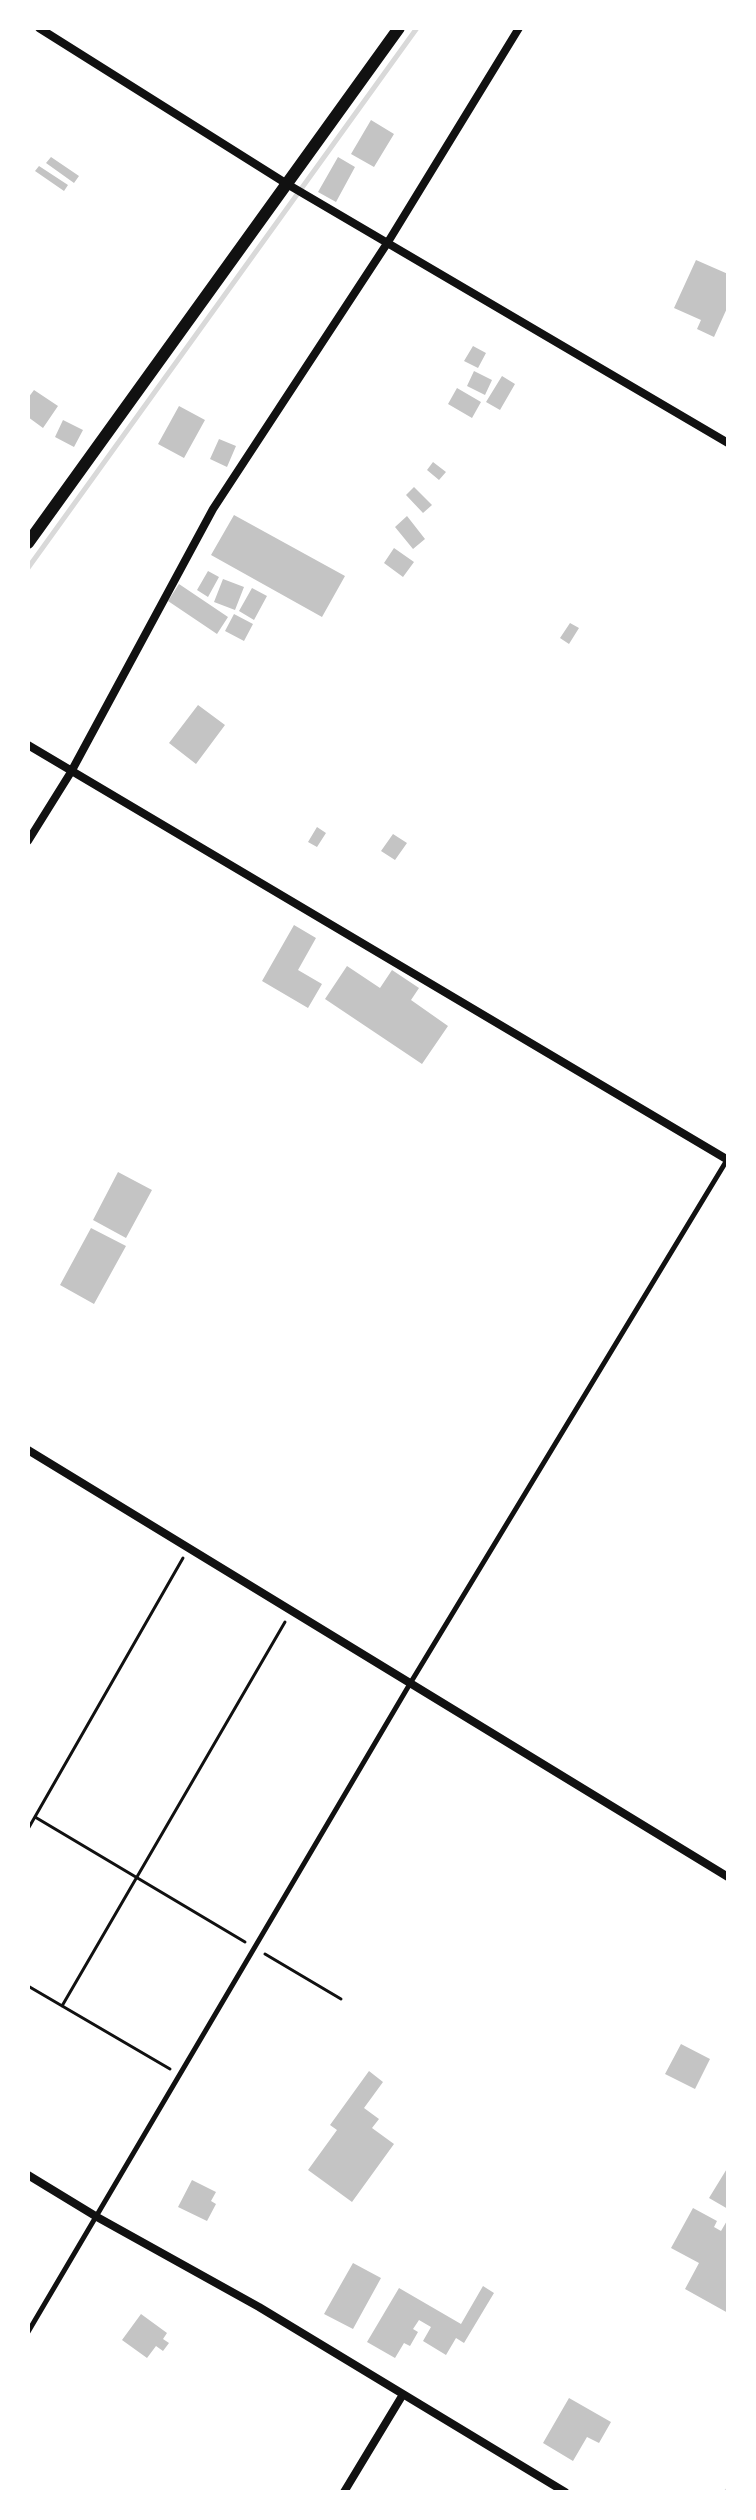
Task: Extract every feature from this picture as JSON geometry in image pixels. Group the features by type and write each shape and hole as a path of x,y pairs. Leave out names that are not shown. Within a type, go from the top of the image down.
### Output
{"street":[{"path":"39,28 289,185 728,443"},
{"path":"28,543 289,185 399,28"},
{"path":"28,841 71,772 213,509 388,242 519,28"},
{"path":"28,745 728,1160"},
{"path":"28,1450 728,1877"},
{"path":"28,2175 259,2307 565,2492"},
{"path":"344,2492 402,2396"}],"lane":[{"path":"28,2332 411,1682 728,1160"}],"path":[{"path":"28,1829 188,1548"},
{"path":"62,2006 291,1610"},
{"path":"35,1817 341,1999"},
{"path":"28,1986 180,2075"}],"building":[{"path":"371,120 394,134 374,167 351,154"},
{"path":"51,157 79,176 74,183 46,163"},
{"path":"338,157 355,167 336,202 318,192"},
{"path":"39,166 68,185 64,191 35,171"},
{"path":"696,260 728,274 728,306 714,337 697,329 701,320 674,308"},
{"path":"473,346 486,353 478,368 464,361"},
{"path":"474,371 492,380 485,395 467,386"},
{"path":"502,376 515,384 500,410 486,402"},
{"path":"457,388 481,402 472,418 448,404"},
{"path":"34,390 58,406 43,428 28,417 28,398"},
{"path":"179,406 205,420 184,458 158,444"},
{"path":"63,420 83,430 74,447 55,437"},
{"path":"219,439 236,446 227,467 210,459"},
{"path":"433,462 446,472 439,480 427,470"},
{"path":"414,487 432,505 423,513 406,495"},
{"path":"234,515 345,576 322,617 211,555"},
{"path":"407,516 425,539 413,549 395,527"},
{"path":"394,548 414,562 403,577 384,563"},
{"path":"208,571 219,577 208,597 197,590"},
{"path":"223,579 244,587 235,610 214,602"},
{"path":"179,584 228,617 217,634 168,601"},
{"path":"252,588 267,596 254,620 239,611"},
{"path":"234,614 253,624 244,641 225,631"},
{"path":"570,623 579,628 569,644 560,638"},
{"path":"198,705 225,725 196,764 169,743"},
{"path":"317,827 326,833 317,847 308,842"},
{"path":"393,834 407,843 395,860 381,851"},
{"path":"294,925 316,938 298,970 322,984 308,1008 262,981"},
{"path":"347,966 380,988 392,970 419,988 411,1000 448,1026 422,1064 325,999"},
{"path":"118,1172 152,1190 126,1238 93,1220"},
{"path":"91,1228 126,1246 94,1304 60,1285"},
{"path":"681,2044 710,2059 695,2089 665,2074"},
{"path":"369,2071 383,2082 364,2108 379,2119 372,2128 394,2144 352,2202 308,2170 337,2130 330,2125"},
{"path":"728,2167 728,2209 709,2198"},
{"path":"192,2180 216,2192 211,2201 216,2204 207,2221 178,2207"},
{"path":"693,2208 717,2221 714,2227 721,2231 728,2219 728,2313 685,2289 699,2263 671,2248"},
{"path":"353,2263 381,2278 353,2329 324,2314"},
{"path":"483,2286 494,2293 464,2343 456,2338 446,2355 423,2341 431,2327 419,2320 413,2329 418,2332 410,2346 404,2343 395,2358 367,2342 399,2288 461,2324"},
{"path":"141,2314 167,2333 163,2339 169,2343 163,2351 156,2346 147,2358 122,2340"},
{"path":"569,2398 611,2422 599,2443 587,2437 573,2461 543,2443"}],"waterway":[{"path":"28,568 417,28"}]}
